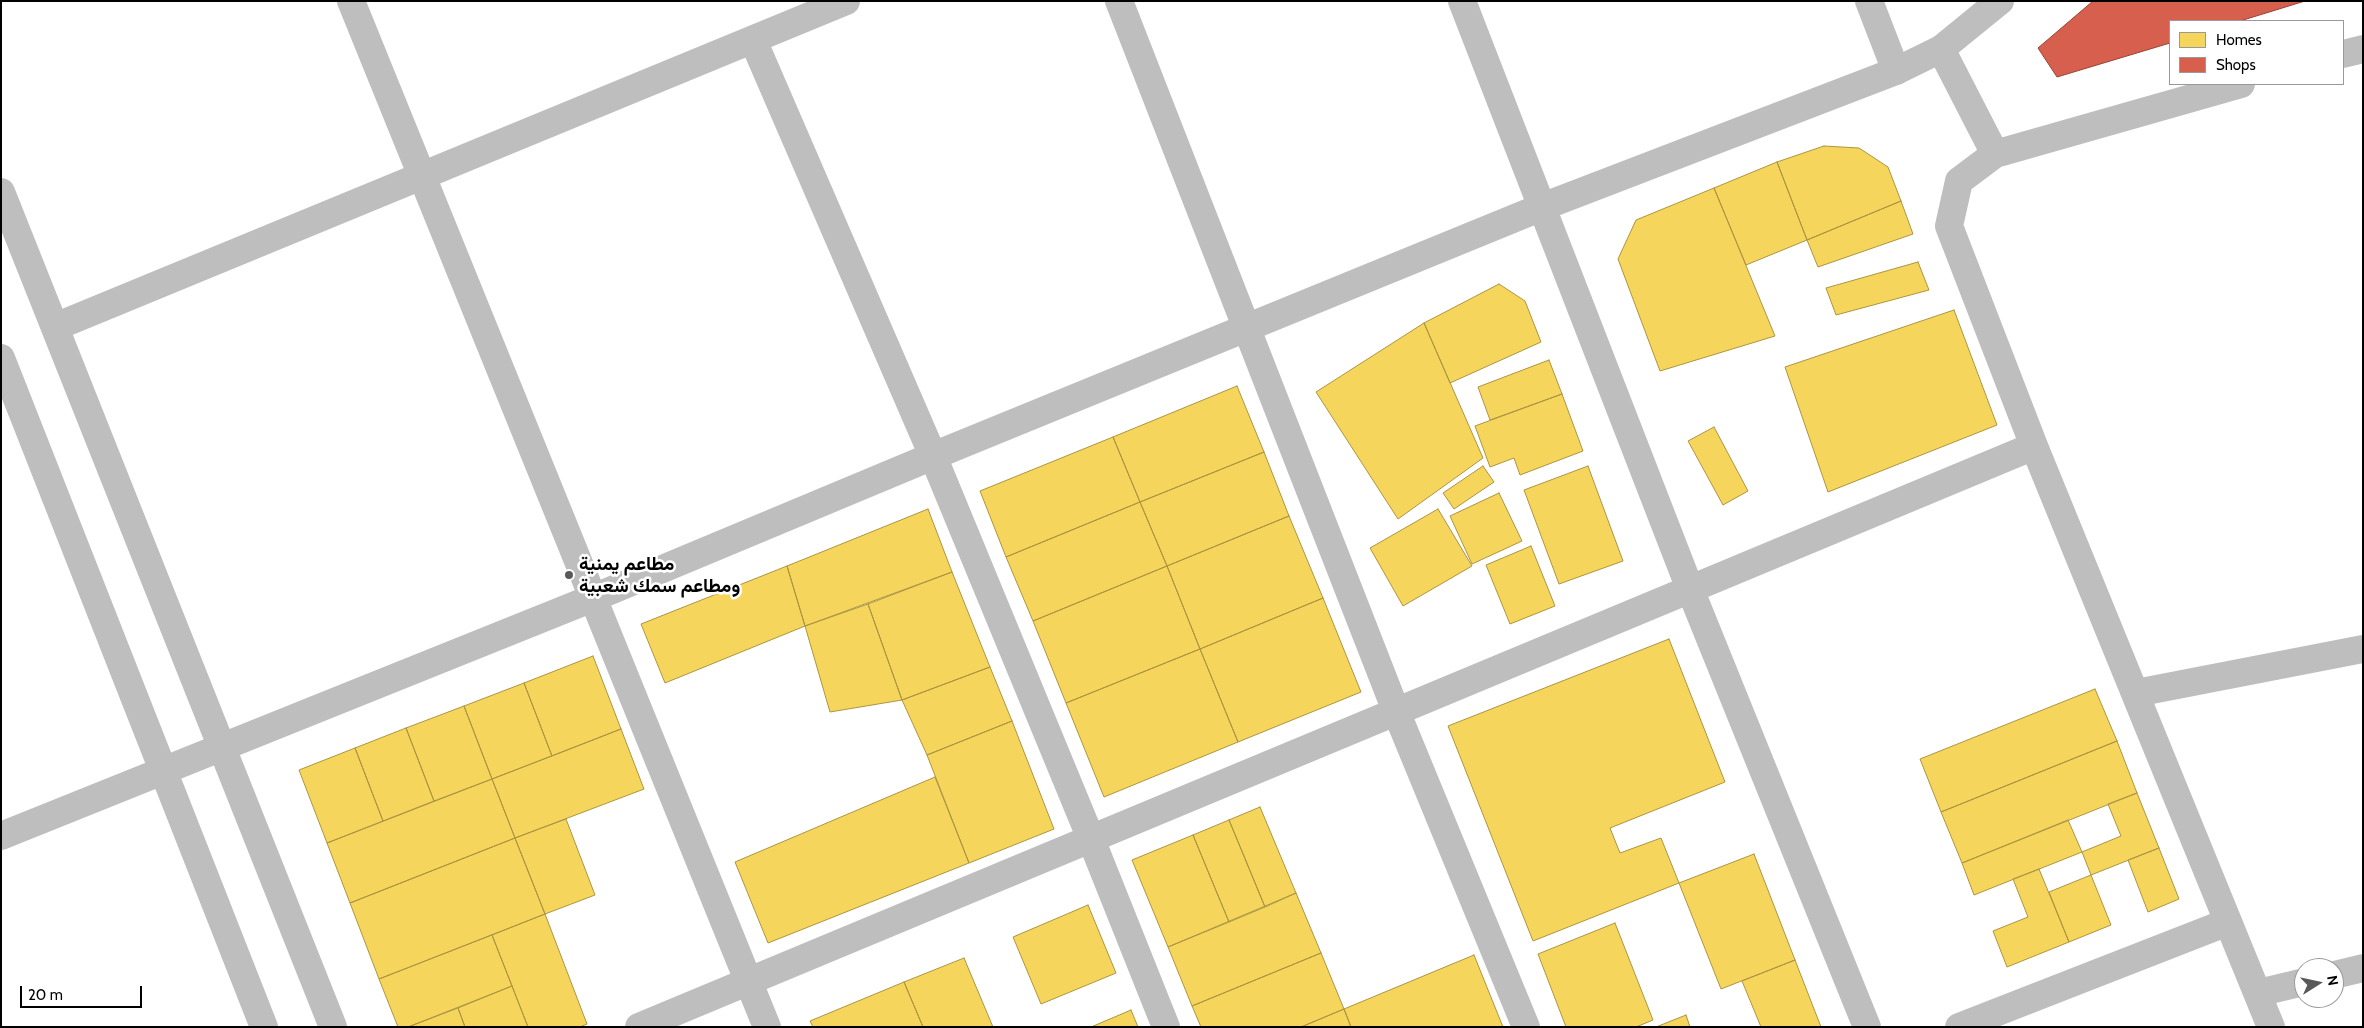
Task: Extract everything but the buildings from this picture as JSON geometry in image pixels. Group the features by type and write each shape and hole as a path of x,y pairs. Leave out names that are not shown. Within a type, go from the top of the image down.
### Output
{"street":[{"path":"351,1 766,1027"},
{"path":"55,327 846,1"},
{"path":"1119,1 1396,710 1526,1027"},
{"path":"1462,1 1690,589 1867,1027"},
{"path":"1869,1 1896,71"},
{"path":"1,836 593,598 933,456 1248,329 1542,207 1896,71 1941,49 2000,1"},
{"path":"753,40 933,456 1091,839 1166,1027"},
{"path":"1941,49 1995,154"},
{"path":"2344,54 2363,49"},
{"path":"2237,85 1995,154 1959,181 1949,226 2034,446 2271,1027"},
{"path":"1,192 333,1027"},
{"path":"1,358 264,1027"},
{"path":"639,1027 1396,710 2034,446"},
{"path":"2136,693 2363,649"},
{"path":"1959,1027 2228,922"},
{"path":"2344,973 2363,968"},
{"path":"2258,994 2294,985"}],"place":[{"name":"مطاعم يمنية ومطاعم سمك شعبية","path":"569,575"}]}
